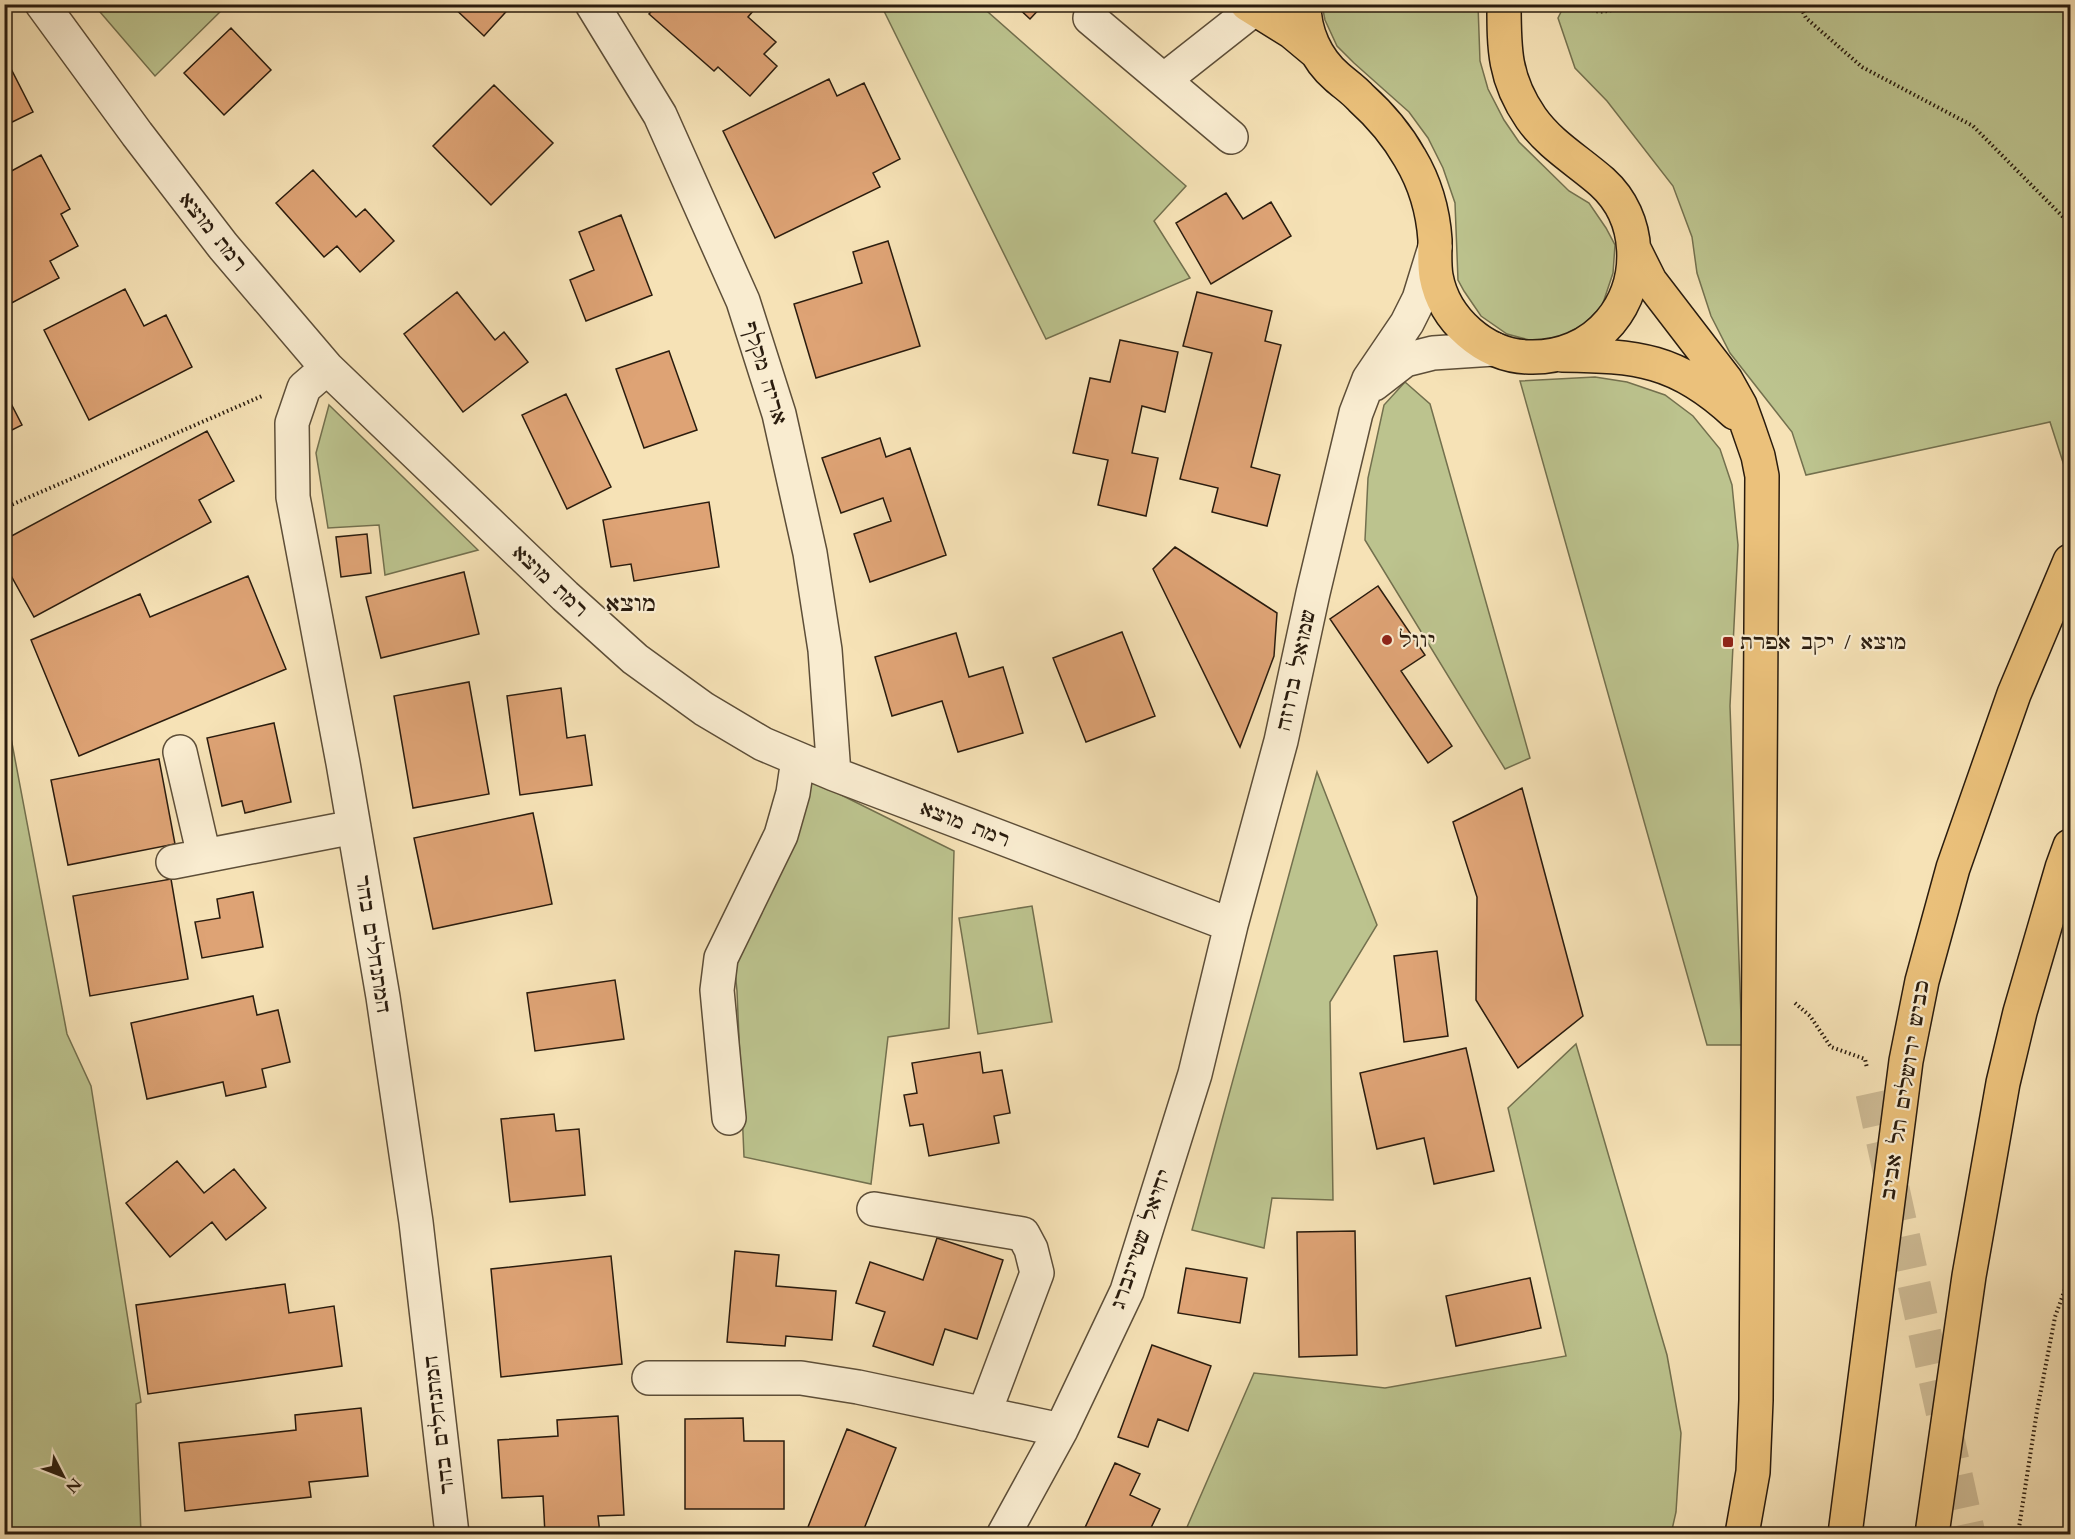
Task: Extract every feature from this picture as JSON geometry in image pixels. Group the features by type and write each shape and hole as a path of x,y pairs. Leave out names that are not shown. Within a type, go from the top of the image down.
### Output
{"main road":[{"path":"1304,4 1308,31 1316,52"},
{"path":"1504,4 1505,54 1512,80 1522,103 1542,132 1602,182 1613,194 1629,221 1635,251 1650,281 1726,380 1740,405 1758,456 1762,476 1755,1429 1753,1472 1742,1534"},
{"path":"1250,7 1292,32 1316,52 1336,77 1376,112 1402,143 1421,177 1428,196 1432,215 1436,277 1447,307 1467,332 1494,349 1524,357 1555,355 1629,358 1676,371 1715,394 1748,427"},
{"path":"1555,355 1584,344 1597,335 1614,317 1626,297 1631,282 1635,251"},
{"name":"כביש ירושלים תל אביב","path":"1845,1534 1906,1061 1922,981 1953,868 2014,694 2070,561"},
{"path":"1932,1534 1969,1276 2001,1095 2020,1012 2070,846"}],"street":[{"name":"רמת מוצא","path":"42,4 223,246 327,368 565,596 635,659 704,709 763,744 834,774 1231,925"},
{"name":"אריה מקלף","path":"592,4 603,18 660,115 743,302 779,414 810,553 825,650 834,774"},
{"path":"1164,80 1250,7"},
{"path":"1090,18 1231,137"},
{"name":"שמואל ברוזה","path":"1231,925 1281,741 1356,413 1369,379 1407,323 1419,299 1435,247"},
{"name":"שמואל ברוזה","path":"1356,413 1373,384 1405,360 1433,353 1494,349"},
{"name":"המתנחלים בהר","path":"327,368 304,388 292,423 294,497 354,827 382,997 416,1222 452,1534"},
{"path":"180,752 188,859 354,827"},
{"path":"729,1118 717,990 721,958 781,834 793,793 798,759"},
{"name":"יחיאל שטיינברג","path":"1004,1534 1061,1430 1126,1291 1195,1074 1231,925"},
{"path":"874,1209 1023,1234 1031,1249 1037,1273 984,1414"},
{"path":"649,1378 801,1378 858,1387 1061,1430"}],"path":[{"path":"1580,4 1590,11 1607,13 1626,4"},
{"path":"1799,4 1806,18 1862,67 1973,126 2070,224"},
{"path":"4,508 262,396"},
{"path":"1758,972 1810,1016 1831,1047 1865,1059 1868,1070"},
{"path":"2018,1534 2055,1317 2070,1275"}],"green space":[{"path":"1565,4 1593,5 1613,11 1626,4 2070,5 2070,484 2050,422 1806,475 1792,432 1730,353 1711,316 1697,273 1692,237 1673,186 1607,101 1575,68 1558,18"},
{"path":"94,5 227,5 155,76"},
{"path":"881,5 980,5 1186,186 1154,221 1190,278 1046,339"},
{"path":"1322,5 1478,5 1480,61 1488,89 1504,120 1519,142 1569,191 1589,203 1615,245 1613,273 1602,306 1583,325 1561,337 1533,341 1507,334 1481,316 1458,280 1455,203 1443,168 1428,138 1409,112 1337,46 1325,20"},
{"path":"1595,377 1627,382 1665,395 1693,416 1720,449 1732,485 1738,545 1730,706 1742,1045 1707,1045 1520,381"},
{"path":"1405,382 1430,404 1530,758 1505,769 1365,540 1368,478 1384,405"},
{"path":"329,405 478,550 385,575 379,525 328,528 316,453"},
{"path":"4,701 67,1034 91,1086 141,1402 136,1404 141,1534 5,1534"},
{"path":"1317,772 1377,925 1330,1002 1333,1200 1272,1198 1264,1248 1192,1230"},
{"path":"809,779 954,851 949,1028 888,1037 871,1184 744,1157 734,961"},
{"path":"1032,906 1052,1022 978,1034 959,918"},
{"path":"1576,1044 1667,1355 1681,1433 1676,1512 1671,1534 1184,1534 1254,1373 1385,1388 1566,1356 1508,1108"}],"building":[{"path":"450,4 513,4 484,36"},
{"path":"658,4 759,4 748,17 776,42 764,54 777,66 750,96 718,67 714,71 649,14"},
{"path":"1014,4 1044,4 1030,19"},
{"path":"231,28 271,70 224,115 184,73"},
{"path":"4,55 33,112 4,126"},
{"path":"829,79 837,96 864,83 900,159 873,173 880,187 775,238 723,131"},
{"path":"494,85 553,143 491,205 433,146"},
{"path":"41,155 70,209 61,214 78,246 50,261 59,278 4,307 4,175"},
{"path":"313,170 356,217 365,209 394,241 360,272 337,246 324,257 276,203"},
{"path":"1226,193 1243,219 1271,202 1291,236 1211,284 1176,223"},
{"path":"621,215 652,295 586,321 570,280 594,270 579,232"},
{"path":"888,241 920,346 816,378 794,304 862,283 853,252"},
{"path":"125,289 144,326 166,315 192,367 89,420 44,330"},
{"path":"457,292 495,340 504,332 528,362 463,412 404,334"},
{"path":"1197,292 1272,311 1265,341 1281,345 1251,467 1280,475 1267,526 1212,512 1218,488 1180,479 1212,353 1183,346"},
{"path":"1120,340 1178,352 1165,412 1142,406 1132,453 1158,458 1146,516 1098,505 1108,460 1073,453 1090,378 1110,382"},
{"path":"669,351 697,430 644,448 616,369"},
{"path":"4,390 22,425 4,434"},
{"path":"566,394 611,487 567,509 522,415"},
{"path":"207,431 234,481 199,500 211,522 34,617 4,563 4,540"},
{"path":"880,438 886,457 910,448 946,555 870,582 854,534 891,521 883,498 841,513 822,458"},
{"path":"709,502 719,567 634,581 631,564 611,567 603,520"},
{"path":"367,534 371,573 341,577 336,537"},
{"path":"1175,547 1277,613 1274,656 1240,747 1153,569"},
{"path":"464,572 479,634 381,658 366,597"},
{"path":"248,576 286,669 79,756 31,640 140,594 150,617"},
{"path":"1378,586 1425,655 1401,671 1452,746 1428,763 1330,619"},
{"path":"1122,632 1155,716 1086,742 1053,658"},
{"path":"956,633 969,677 1003,667 1023,733 958,752 942,701 892,716 875,657"},
{"path":"469,682 489,794 413,808 394,696"},
{"path":"561,688 567,738 585,735 592,785 520,795 507,696"},
{"path":"274,723 291,802 245,813 242,801 222,806 207,738"},
{"path":"159,759 175,844 68,865 51,780"},
{"path":"1522,788 1583,1016 1518,1068 1476,1000 1477,897 1453,822"},
{"path":"533,813 552,904 433,929 414,838"},
{"path":"171,879 188,979 90,996 73,896"},
{"path":"253,892 263,947 202,958 195,922 220,918 217,899"},
{"path":"1437,951 1448,1036 1404,1042 1394,956"},
{"path":"615,980 624,1039 535,1051 527,993"},
{"path":"253,996 257,1015 278,1010 290,1062 262,1069 266,1087 226,1096 223,1082 147,1099 131,1023"},
{"path":"1466,1048 1494,1171 1434,1184 1424,1138 1377,1149 1360,1073"},
{"path":"980,1052 983,1073 1002,1070 1010,1113 994,1116 999,1143 929,1156 923,1124 910,1126 904,1095 917,1093 912,1063"},
{"path":"554,1114 556,1131 579,1129 585,1195 510,1202 501,1119"},
{"path":"177,1161 204,1193 234,1169 266,1208 226,1240 212,1222 170,1257 126,1203"},
{"path":"1355,1231 1357,1355 1299,1357 1297,1232"},
{"path":"937,1238 1003,1260 977,1339 945,1329 933,1365 873,1346 885,1312 856,1303 870,1262 923,1280"},
{"path":"735,1251 779,1255 776,1286 836,1291 832,1340 786,1336 785,1346 727,1342"},
{"path":"611,1256 622,1364 501,1377 491,1269"},
{"path":"1186,1268 1247,1278 1240,1323 1178,1313"},
{"path":"1530,1278 1541,1328 1456,1346 1446,1296"},
{"path":"285,1284 289,1313 334,1306 342,1366 148,1394 136,1305"},
{"path":"1152,1345 1211,1366 1188,1431 1158,1419 1148,1447 1118,1437"},
{"path":"361,1408 368,1476 309,1482 311,1497 185,1511 179,1443 296,1430 295,1415"},
{"path":"618,1416 624,1515 598,1516 600,1534 545,1534 543,1496 502,1498 498,1440 558,1436 557,1420"},
{"path":"743,1418 744,1441 784,1441 784,1509 685,1509 685,1419"},
{"path":"847,1429 896,1448 862,1534 811,1534 806,1532"},
{"path":"2070,1438 2070,1463 2065,1461"},
{"path":"1115,1463 1140,1474 1130,1495 1160,1509 1148,1534 1082,1534"}],"tunnel":[{"path":"1872,1093 1969,1534"}],"place":[{"name":"יוול","path":"1387,640"},
{"name":"מוצא / יקב אפרת","path":"1728,642"}],"district":[{"name":"מוצא","path":"631,604"}]}
